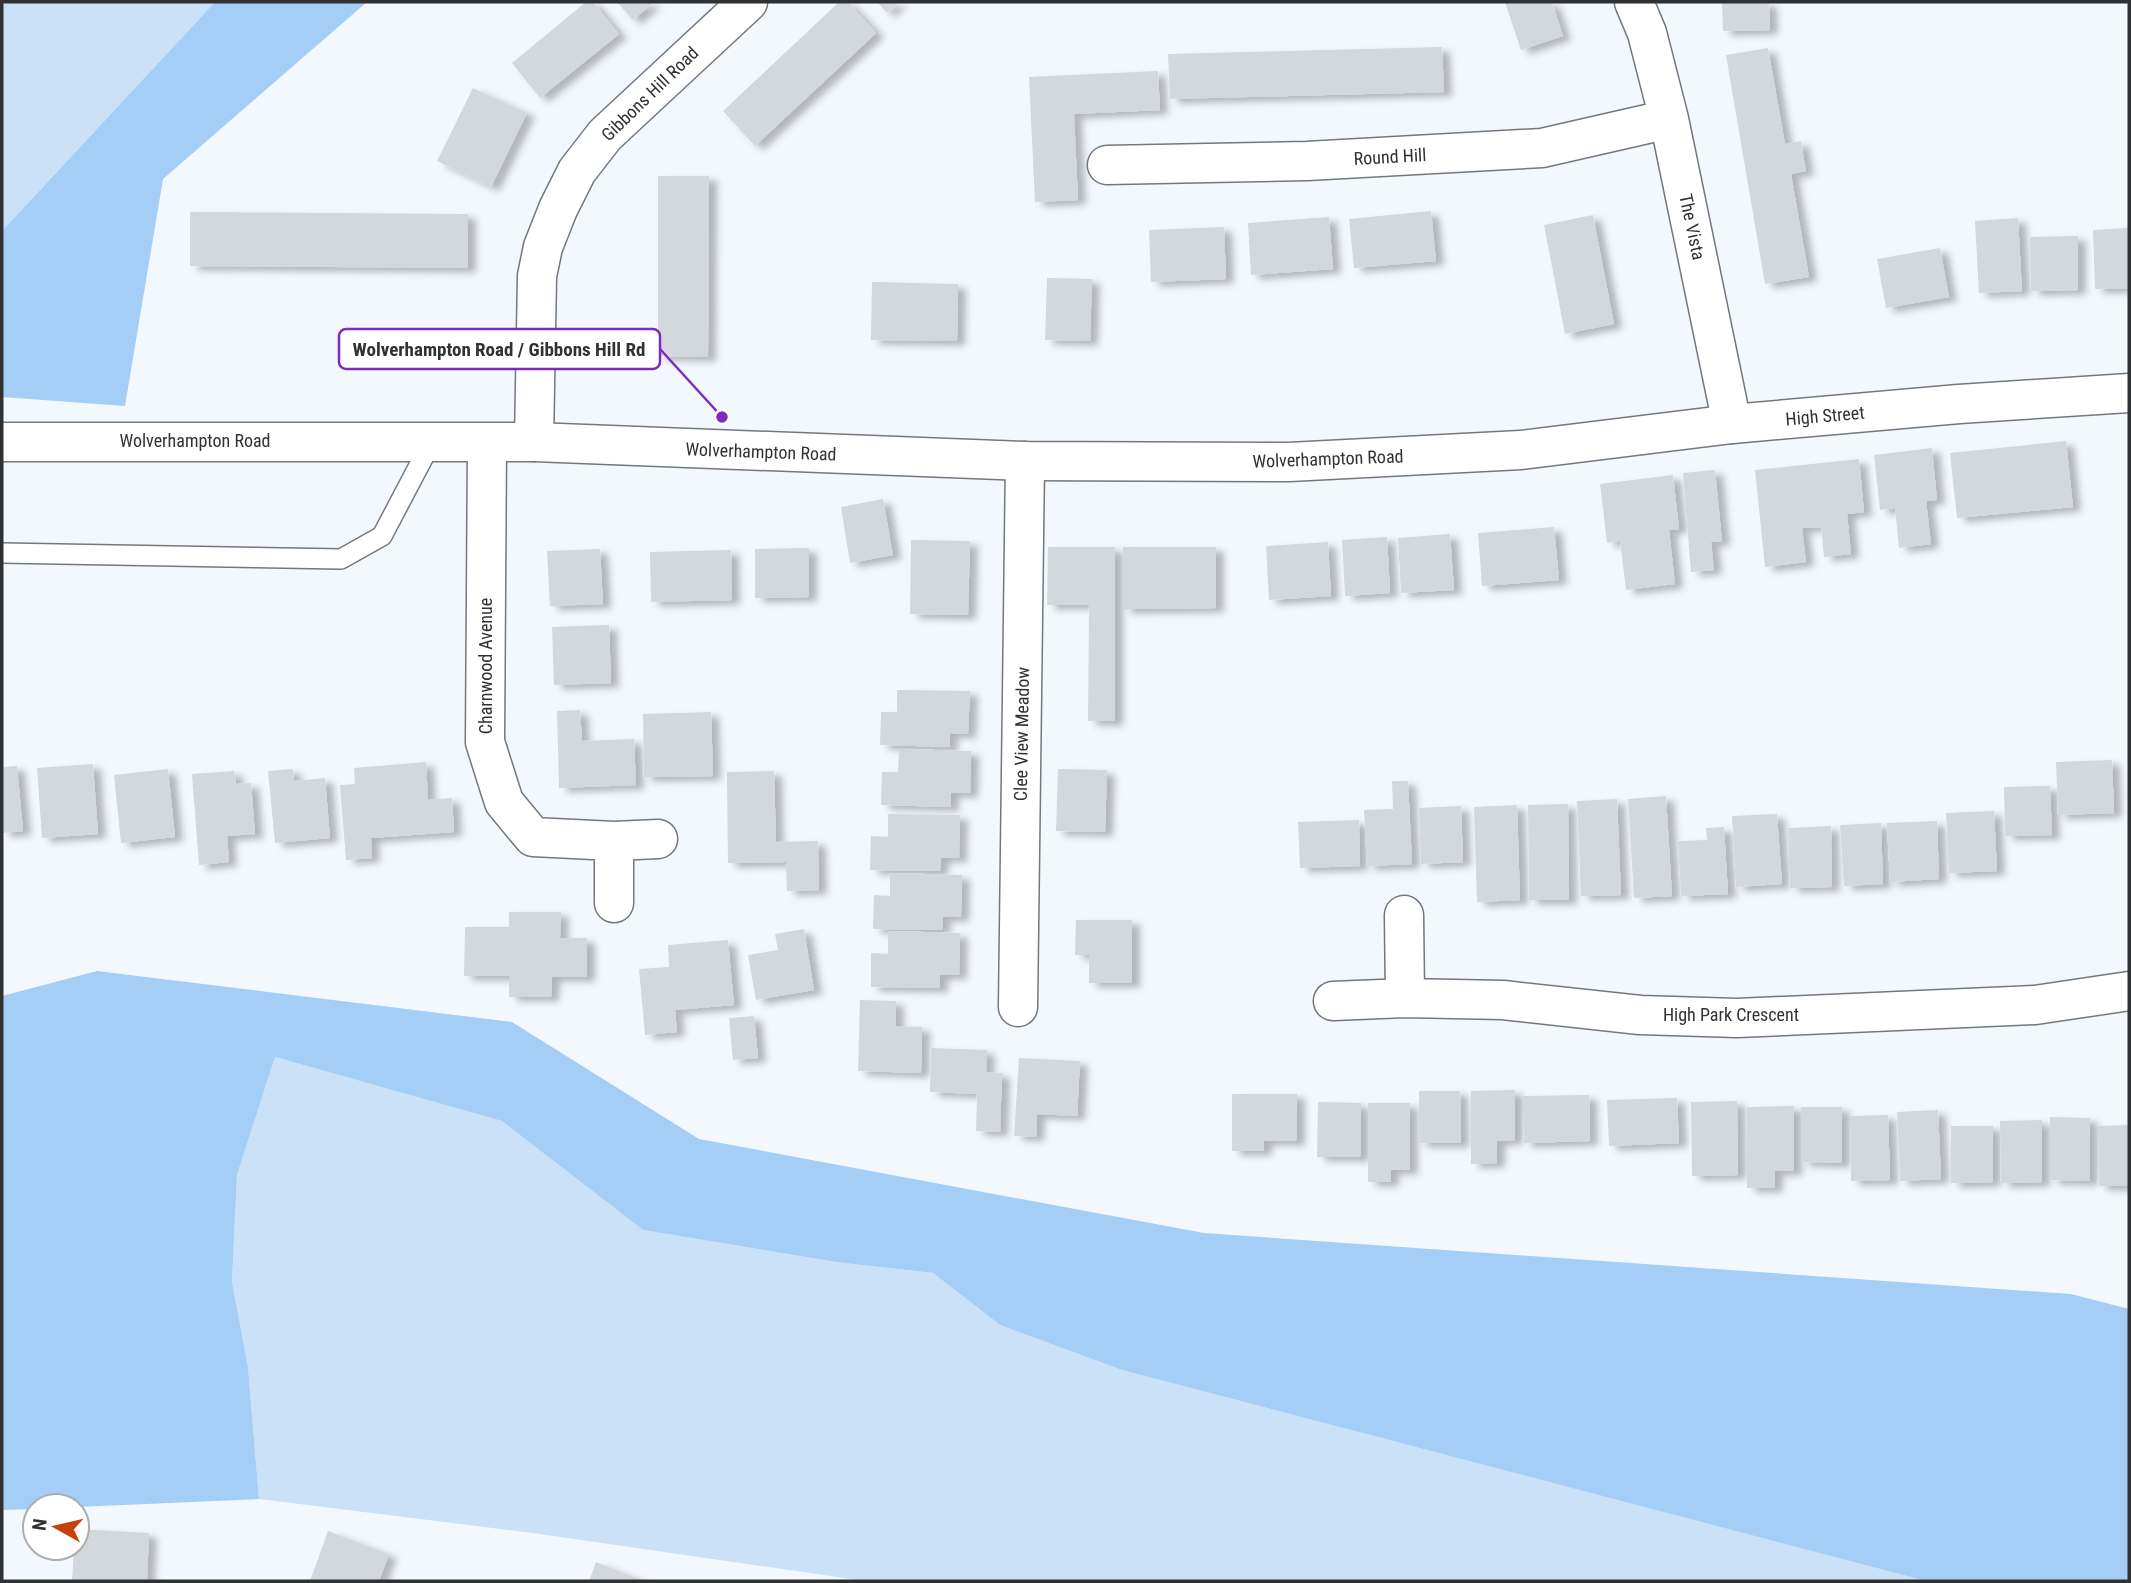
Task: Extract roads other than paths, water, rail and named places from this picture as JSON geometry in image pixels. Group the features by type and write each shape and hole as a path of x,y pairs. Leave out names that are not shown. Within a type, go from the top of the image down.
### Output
{"street":[{"name":"Gibbons Hill Road","path":"534,442 537,276 543,247 558,209 577,171 604,135 748,2"},
{"name":"The Vista","path":"1643,12 1669,119 1732,424"},
{"name":"Round Hill","path":"1107,165 1307,161 1542,148 1669,119"},
{"name":"High Street","path":"1521,450 1732,424 1972,403 2129,393"},
{"name":"Wolverhampton Road","path":"2,442 534,442 1026,461 1289,462 1521,450"},
{"name":"Charnwood Avenue","path":"487,443 485,742 504,802 533,837 614,841 658,839"},
{"name":"Clee View Meadow","path":"1018,1007 1026,461"},
{"path":"614,841 614,903"},
{"path":"1404,915 1405,998"},
{"name":"High Park Crescent","path":"1333,1001 1405,998 1503,1000 1640,1015 1737,1018 2035,1005 2129,991"}],"lane":[{"path":"2,553 341,559 382,536 432,441"}],"place":[{"name":"Wolverhampton Road / Gibbons Hill Rd","path":"722,417"}]}
